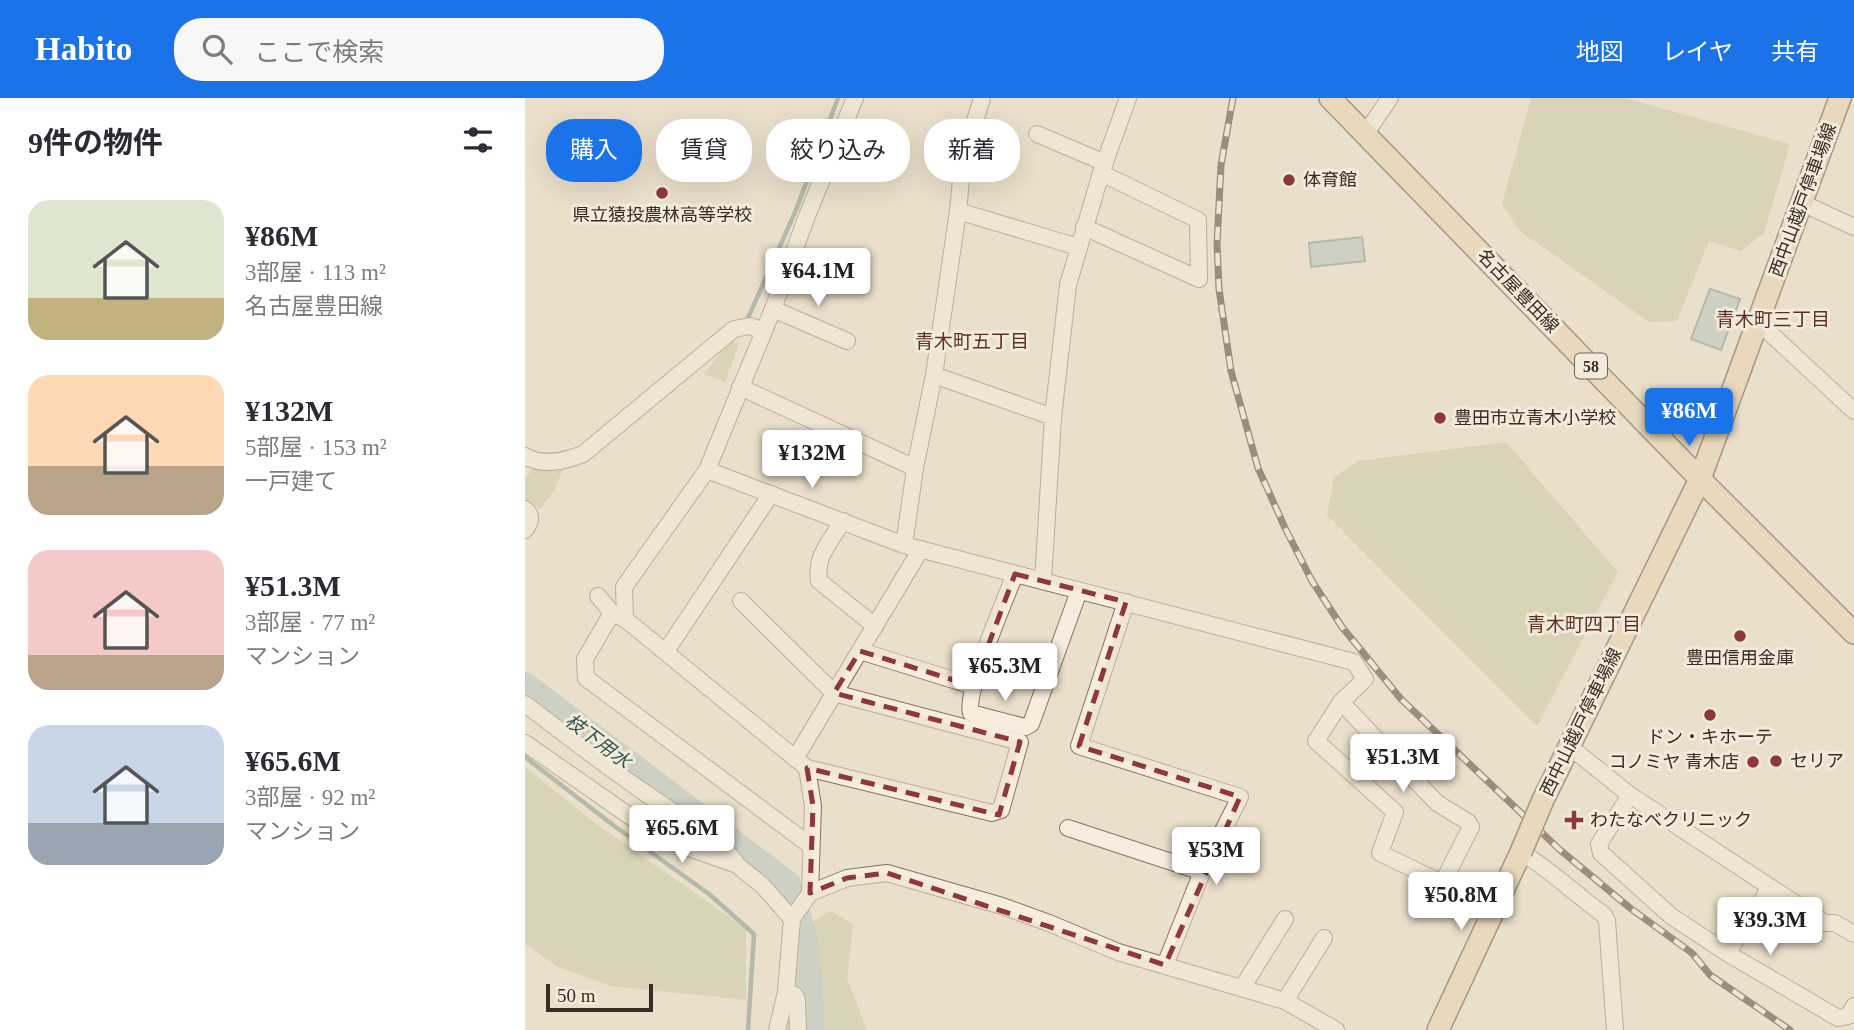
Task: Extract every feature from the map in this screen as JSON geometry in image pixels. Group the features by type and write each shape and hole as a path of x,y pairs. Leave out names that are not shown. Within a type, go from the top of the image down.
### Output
{"main road":[{"name":"名古屋豊田線","path":"1331,98 1700,479 1854,633"},
{"name":"西中山越戸停車場線","path":"1438,1030 1543,800 1700,479 1840,98"}],"street":[{"path":"847,119 855,98"},
{"path":"904,545 915,468 934,375 963,160 982,98"},
{"path":"1043,581 1053,417 1068,285 1084,227 1128,98"},
{"path":"1364,134 1390,98"},
{"path":"1037,134 1198,220 1199,279 1084,227"},
{"path":"811,846 586,678 585,659 619,616 624,587 706,470 822,182"},
{"path":"1802,203 1854,226"},
{"path":"958,211 1078,247"},
{"path":"773,309 848,341"},
{"path":"1758,322 1854,411"},
{"path":"525,456 532,460 552,462 566,461 583,454 734,329 750,326 763,331"},
{"path":"934,375 1053,417"},
{"path":"740,387 915,468"},
{"path":"706,470 904,545 1354,662 1365,679 1341,702 1316,741 1395,812 1380,853 1495,909"},
{"path":"666,651 771,494"},
{"path":"525,509 531,515 531,522 525,530"},
{"path":"843,521 820,558 817,567 819,581 875,626"},
{"path":"810,893 813,806 801,762 834,693 921,549"},
{"path":"1015,574 968,706 971,713 1025,727 1031,724 1079,590"},
{"path":"598,596 619,616 666,651 801,762 992,813 1001,810 1020,742 834,693 741,601"},
{"path":"1126,603 1079,746 1240,797 1202,873 1165,965"},
{"path":"860,651 973,686"},
{"path":"1341,702 1437,803 1468,822 1471,827 1442,884"},
{"path":"525,704 639,790 684,818 728,853 737,865 762,885 792,919"},
{"path":"525,743 661,838 737,865"},
{"path":"1570,747 1630,795 1770,888 1825,923 1835,923 1854,934"},
{"path":"1630,795 1599,844 1601,853 1671,916 1727,953 1838,1018 1848,1016 1854,1006"},
{"path":"1068,828 1202,873"},
{"path":"1521,852 1604,915 1607,921 1615,1030"},
{"path":"777,1030 786,992 792,919 810,893 847,878 887,873 1002,906 1118,952 1285,1001 1336,1030"},
{"path":"1727,953 1770,888"},
{"path":"1243,988 1285,919"},
{"path":"1285,1001 1324,938"},
{"path":"786,992 795,995 797,1001 798,1030"}],"highlighted area":[{"path":"1015,574 1126,602 1079,746 1240,797 1165,965 887,873 847,878 810,893 813,806 807,768 999,815 1020,742 834,693 860,651 973,686"}],"green space":[{"path":"1531,98 1625,98 1790,144 1764,233 1741,251 1709,241 1677,321 1649,322 1520,231 1502,204"},
{"path":"729,342 739,344 725,382 704,374"},
{"path":"1506,442 1618,572 1537,726 1327,515 1334,477 1358,461"},
{"path":"534,466 564,467 555,489 540,509 525,499 525,479"},
{"path":"525,767 595,823 746,929 746,1000 611,986 558,967 525,944"},
{"path":"831,911 853,924 847,979 867,1030 774,1030 815,920"}],"water":[{"path":"1362,237 1365,261 1311,267 1309,243"},
{"path":"1710,289 1740,299 1721,350 1691,339"}],"waterway":[{"path":"748,318 796,210 838,98"},
{"name":"枝下用水","path":"525,685 788,884 806,942 812,1030"},
{"path":"525,757 709,894 754,934 748,1030"}],"railway":[{"path":"1233,98 1221,165 1217,244 1219,289 1231,371 1258,468 1312,581 1342,627 1401,699 1559,849 1630,908 1692,953 1710,975 1790,1030"}],"place":[{"name":"体育館","path":"1289,180"},
{"name":"県立猿投農林高等学校","path":"662,193"},
{"name":"豊田市立青木小学校","path":"1440,418"},
{"name":"豊田信用金庫","path":"1740,636"},
{"name":"ドン・キホーテ","path":"1710,715"},
{"name":"セリア","path":"1776,761"},
{"name":"コノミヤ 青木店","path":"1753,762"},
{"name":"わたなべクリニック","path":"1574,820"}],"district":[{"name":"青木町三丁目","path":"1773,319"},
{"name":"青木町五丁目","path":"972,341"},
{"name":"青木町四丁目","path":"1584,624"}]}
